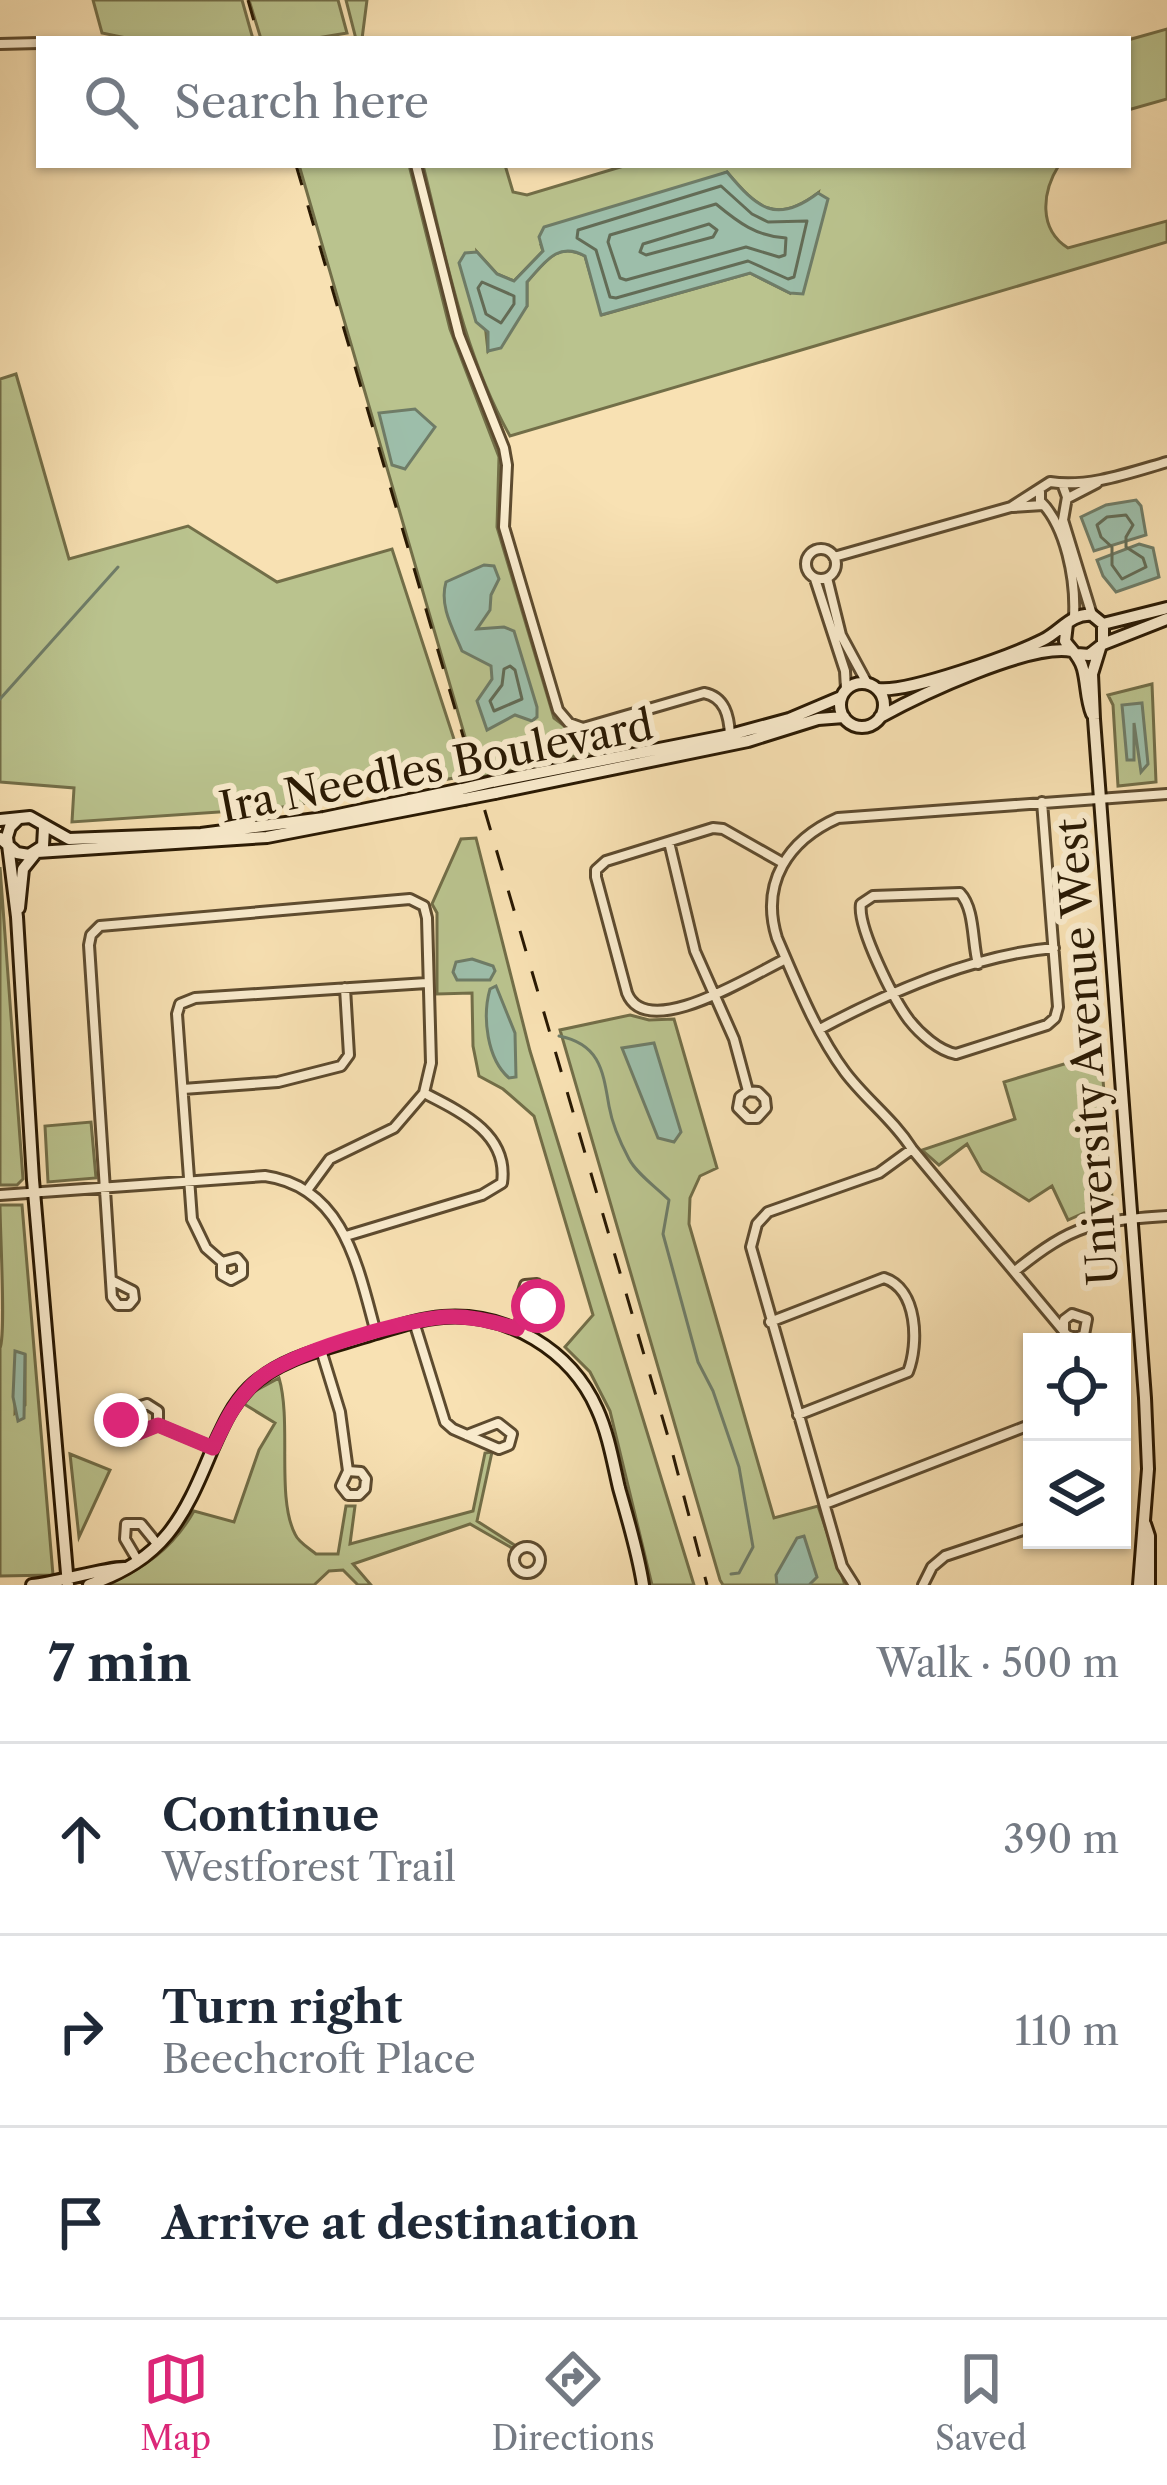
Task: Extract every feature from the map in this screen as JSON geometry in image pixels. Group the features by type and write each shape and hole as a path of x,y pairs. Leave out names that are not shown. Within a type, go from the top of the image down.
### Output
{"main road":[{"path":"1103,624 1167,608"},
{"path":"1103,624 1092,615 1070,620 1037,643 906,688 872,686 843,693 844,718 862,727 937,686 1050,650 1089,655 1167,619"},
{"path":"1070,620 1065,641 1074,652"},
{"path":"1102,646 1103,624"},
{"name":"University Avenue West","path":"1102,646 1092,674 1094,719 1148,1469 1139,1585"},
{"name":"University Avenue West","path":"1074,652 1094,719"},
{"path":"872,686 884,703 880,717"},
{"name":"Ira Needles Boulevard","path":"494,788 789,719 843,693"},
{"name":"Ira Needles Boulevard","path":"43,825 69,838 201,834 324,818 748,741 818,719 844,718"},
{"name":"Ira Needles Boulevard","path":"36,853 267,837 463,794"},
{"path":"0,820 30,817 43,825 46,839 23,869 17,917"},
{"path":"17,819 5,842 17,917 34,1192 68,1583"},
{"path":"5,842 21,855 36,853"},
{"path":"89,1585 132,1565 159,1546 182,1520 233,1407 278,1366 414,1322 465,1317 517,1329 560,1357 598,1410 643,1585"},
{"name":"University Avenue West","path":"1145,1524 1149,1585"},
{"path":"32,1585 68,1583 132,1565"}],"street":[{"path":"0,44 36,43"},
{"path":"417,168 459,335 504,448 504,527 558,710 568,723 593,726 704,693 722,702 730,735"},
{"path":"872,686 841,635 827,578 835,561 1011,507 1050,482 1103,480 1167,462"},
{"path":"1011,507 1065,502 1103,480"},
{"path":"1062,485 1063,520 1092,615"},
{"path":"1040,492 1072,580 1070,620"},
{"path":"835,561 819,549 808,556 806,570 815,579 845,670 843,693"},
{"path":"815,579 827,578"},
{"path":"1064,1330 912,1149 890,1116 846,1073 786,959 771,904 783,863 801,838 838,818 1167,794"},
{"path":"978,964 968,903 960,893 870,897 862,904 860,916 911,1023 941,1049 956,1054 1052,1022 1058,1007 1042,802"},
{"path":"783,863 713,828 606,861 596,870 630,1001 644,1010 680,1009 786,959"},
{"path":"669,842 695,951 734,1039 748,1091"},
{"path":"113,1281 89,946 96,928 410,899 420,902 427,913 431,1063 424,1093 394,1128 330,1159 308,1189"},
{"path":"820,1029 978,964 1020,951 1054,948"},
{"path":"222,1262 206,1248 196,1229 177,1014 184,1000 427,983"},
{"path":"183,1089 291,1081 341,1066 349,1054 345,988"},
{"path":"346,1236 482,1195 502,1184 503,1172 490,1134 424,1093"},
{"path":"854,1585 842,1566 751,1247 757,1224 768,1212 879,1174 912,1149"},
{"path":"0,1195 265,1175 308,1189 332,1210 346,1236 376,1333"},
{"path":"1015,1271 1072,1230 1167,1216"},
{"path":"770,1322 884,1278 894,1282 911,1304 908,1372 798,1414"},
{"path":"517,1329 526,1307"},
{"path":"414,1322 446,1422 467,1435 499,1449 512,1439 509,1428 498,1423 467,1435"},
{"path":"322,1350 340,1412 348,1472"},
{"path":"158,1425 158,1411 146,1404 128,1410 121,1420 128,1432 158,1425 213,1448"},
{"path":"825,1504 1023,1427"},
{"path":"132,1565 126,1524 141,1524 159,1546"},
{"path":"923,1585 932,1567 945,1556 1023,1530"},
{"path":"526,1573 527,1585"}],"green space":[{"path":"93,0 242,0 252,36 116,36 102,33"},
{"path":"249,0 338,0 347,33 329,36 260,36"},
{"path":"346,0 367,0 362,36 355,36"},
{"path":"1167,29 1167,99 1131,109 1131,39"},
{"path":"300,168 410,168 450,329 499,457 497,527 554,718 575,734 612,727 616,747 477,778"},
{"path":"424,168 506,168 513,192 527,195 617,168 1058,168 1046,198 1047,221 1068,248 1167,221 1167,242 510,436 480,371","holes":["727,172 758,203 779,210 818,193 790,293 750,273 602,315 585,256 559,252 527,282 527,306 488,351 477,252 497,274 514,281 543,251 541,245"]},
{"path":"16,374 69,559 188,526 277,582 392,549 466,776 277,808 72,822 74,788 0,782 0,379"},
{"path":"1152,684 1156,782 1118,786 1113,705 1108,695"},
{"path":"476,838 530,1051 694,1585 652,1585 610,1411 590,1372 565,1347 593,1315 534,1116 503,1089 479,1076 472,993 437,994 437,913 432,904 461,839"},
{"path":"0,867 23,1179 17,1185 0,1185"},
{"path":"630,1015 674,1019 717,1168 700,1176 690,1198 689,1224 774,1518 818,1506 845,1585 723,1585 720,1580 560,1030"},
{"path":"1101,1053 1113,1211 1084,1213 1068,1220 1052,1186 1029,1201 982,1171 967,1144 939,1165 922,1150 1015,1119 1004,1082"},
{"path":"91,1122 96,1178 48,1182 45,1126"},
{"path":"0,1205 22,1205 53,1575 0,1576","holes":["16,1352 25,1355 25,1405 15,1413"]},
{"path":"279,1378 289,1518 301,1543 316,1554 338,1554 346,1506 355,1506 350,1544 473,1511 485,1453 492,1452 477,1521 516,1546 470,1524 353,1564 371,1585 358,1585 343,1570 329,1571 314,1585 105,1585 156,1556 194,1511 234,1522 259,1450 275,1423 244,1404 255,1391"},
{"path":"70,1454 110,1470 79,1537"}],"water":[{"path":"727,172 768,208 790,208 818,193 828,199 803,294 790,293 750,273 601,315 585,256 560,252 527,282 527,306 501,348 488,351 488,332 476,322 459,263 465,253 477,252 497,274 514,281 543,251 539,237 544,227"},
{"path":"415,409 435,427 405,469 392,465 379,413"},
{"path":"1136,500 1146,535 1094,551 1081,517 1106,505"},
{"path":"1139,544 1153,548 1159,577 1116,592 1097,560"},
{"path":"484,565 494,566 499,579 490,610 477,629 514,631 537,707 532,721 515,715 487,730 477,701 492,679 491,666 462,651 444,600 446,582"},
{"path":"1142,703 1148,764 1141,772 1134,723 1134,760 1127,760 1122,705"},
{"path":"472,959 493,966 490,980 457,980 456,962"},
{"path":"496,986 515,1033 516,1077 509,1078 502,1070 488,1037 488,1000 490,989"},
{"path":"654,1043 681,1132 674,1142 658,1138 622,1048"},
{"path":"15,1351 25,1354 24,1418 18,1421 13,1397"},
{"path":"804,1536 817,1577 809,1585 777,1585 776,1575 797,1538"}],"waterway":[{"path":"0,699 118,567"},
{"path":"559,1036 591,1052 629,1159 669,1200 663,1234 698,1362 739,1467 753,1547 739,1573 731,1574"}],"railway":[{"path":"248,0 258,36"},
{"path":"297,168 671,1447 707,1585"}],"route":[{"path":"121,1420 128,1432 158,1425 213,1448 233,1407 251,1386 293,1359 431,1318 482,1318 517,1329 526,1307 538,1306"}]}
